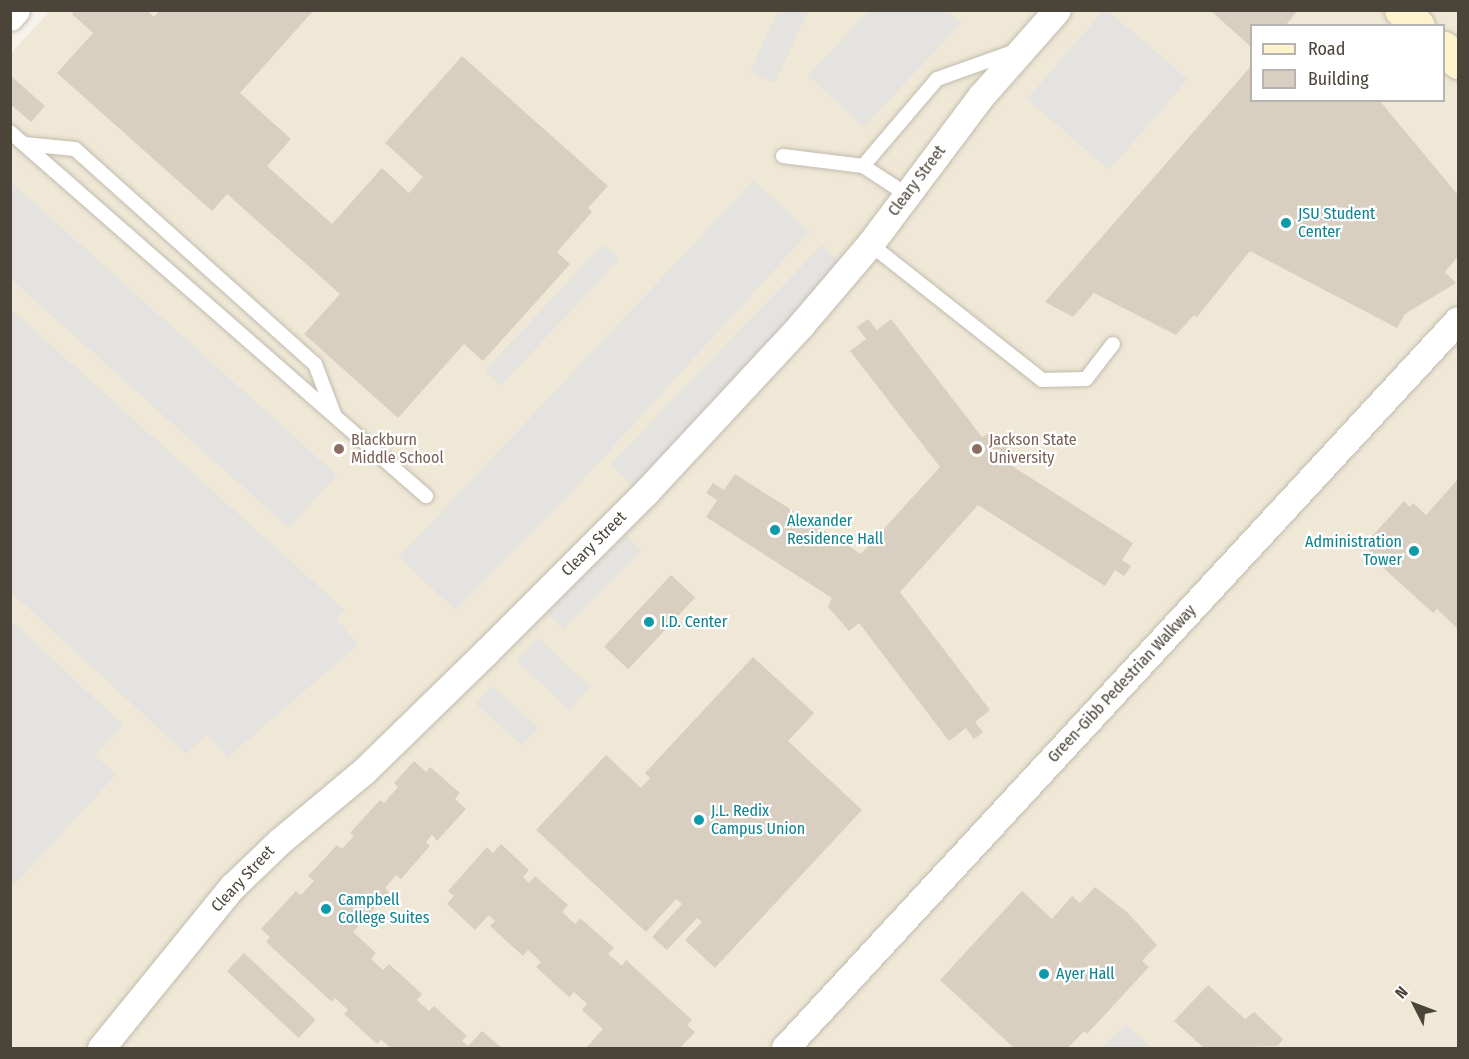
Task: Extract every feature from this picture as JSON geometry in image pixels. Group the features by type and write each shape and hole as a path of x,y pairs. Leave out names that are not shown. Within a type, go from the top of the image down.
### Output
{"street":[{"path":"10,17 16,10"},
{"name":"Cleary Street","path":"101,1048 232,887 372,763 646,492 801,325 870,244 982,95 1057,10"},
{"path":"1401,10 1416,24"},
{"path":"1445,50 1458,62"},
{"name":"Green-Gibb Pedestrian Walkway","path":"785,1048 1458,320"}],"lane":[{"path":"863,166 937,79 1023,48"},
{"path":"10,132 426,496"},
{"path":"24,144 75,149 315,364 335,416"},
{"path":"783,156 863,166 906,194"},
{"path":"870,244 1020,366 1042,380 1086,379 1113,344"}],"shaded area":[{"name":"Jackson State University","path":"51,10 1458,11 1458,1048 11,1048 10,54"},
{"path":"778,10 808,11 775,83 750,72"},
{"path":"1104,10 1188,79 1109,170 1027,99"},
{"path":"869,11 948,11 961,23 864,127 808,75"},
{"path":"754,180 809,232 570,494 455,610 399,557"},
{"path":"11,182 337,475 289,528 11,279"},
{"path":"603,244 619,259 501,386 485,371"},
{"path":"822,245 848,270 636,489 610,464"},
{"path":"11,309 345,610 337,619 358,645 228,757 207,734 186,754 11,592"},
{"path":"625,535 641,551 563,629 547,613"},
{"path":"11,620 123,725 95,755 116,775 11,888"},
{"path":"538,638 591,687 570,710 517,661"},
{"path":"492,686 538,727 522,745 476,704"},
{"path":"1126,1024 1152,1048 1102,1048"}],"building":[{"path":"75,10 147,10 154,17 160,10 314,10 240,93 291,139 267,166 332,224 382,168 409,193 423,177 385,143 462,56 608,186 588,208 592,212 557,252 570,264 483,361 464,344 398,418 304,334 340,294 227,194 212,211 57,73 93,33 72,14"},
{"path":"1210,10 1298,10 1287,24 1250,24 1250,46"},
{"name":"JSU Student Center","path":"1250,67 1250,102 1381,102 1458,195 1458,256 1445,272 1456,283 1405,314 1397,328 1250,251 1197,317 1194,315 1176,335 1094,293 1073,317 1045,302"},
{"path":"10,75 45,106 31,122 10,104"},
{"name":"Alexander Residence Hall","path":"868,319 877,330 891,319 982,437 992,431 1013,451 1006,462 1133,543 1122,560 1131,566 1124,576 1115,570 1105,586 978,505 900,592 990,710 975,722 983,732 974,739 966,728 949,741 859,623 849,631 828,607 832,598 706,517 717,500 706,493 713,483 724,490 735,474 861,554 940,467 850,351 866,339 857,327"},
{"name":"Administration Tower","path":"1458,479 1457,628 1437,609 1433,613 1367,553 1371,549 1365,544 1404,501 1410,507 1413,503 1426,515"},
{"name":"I.D. Center","path":"671,575 695,598 628,669 604,647"},
{"name":"J.L. Redix Campus Union","path":"753,657 814,713 788,741 862,810 715,968 685,940 702,922 697,918 667,950 652,937 682,904 676,899 646,932 536,830 606,755 641,788 650,778 645,773"},
{"name":"Campbell College Suites","path":"414,761 426,772 430,767 460,793 455,799 466,809 437,841 432,835 426,842 430,846 401,879 396,875 385,888 389,892 353,932 376,953 371,959 383,970 389,964 422,994 417,1000 429,1011 434,1006 467,1036 462,1041 468,1046 482,1031 502,1048 391,1048 381,1040 377,1044 344,1014 348,1010 335,998 332,1002 266,942 270,937 261,929 296,891 301,895 314,881 308,876 337,845 342,849 354,836 350,833 380,800 384,803 398,787 394,783"},
{"name":"Campbell College Suites","path":"501,844 529,870 523,877 529,883 535,876 568,905 562,912 575,924 580,918 614,948 608,954 622,966 626,960 692,1020 687,1025 695,1032 680,1048 586,1048 603,1029 582,1010 587,1004 574,992 569,997 536,967 541,962 528,950 523,956 490,926 495,921 489,915 475,930 447,904 454,896 448,891 487,847 493,853"},
{"name":"Ayer Hall","path":"1095,887 1128,913 1157,945 1142,961 1149,967 1087,1034 1084,1031 1068,1048 1014,1048 940,980 1022,891 1052,919 1072,896 1080,903"},
{"path":"244,953 316,1020 299,1038 227,971"},
{"path":"1208,985 1245,1019 1254,1012 1283,1039 1278,1046 1204,1048 1174,1021"}],"place":[{"name":"JSU Student Center","path":"1286,223"},
{"name":"Blackburn Middle School","path":"339,449"},
{"name":"Jackson State University","path":"977,449"},
{"name":"Alexander Residence Hall","path":"775,530"},
{"name":"Administration Tower","path":"1414,551"},
{"name":"I.D. Center","path":"649,622"},
{"name":"J.L. Redix Campus Union","path":"699,820"},
{"name":"Campbell College Suites","path":"326,909"},
{"name":"Ayer Hall","path":"1044,974"}]}
